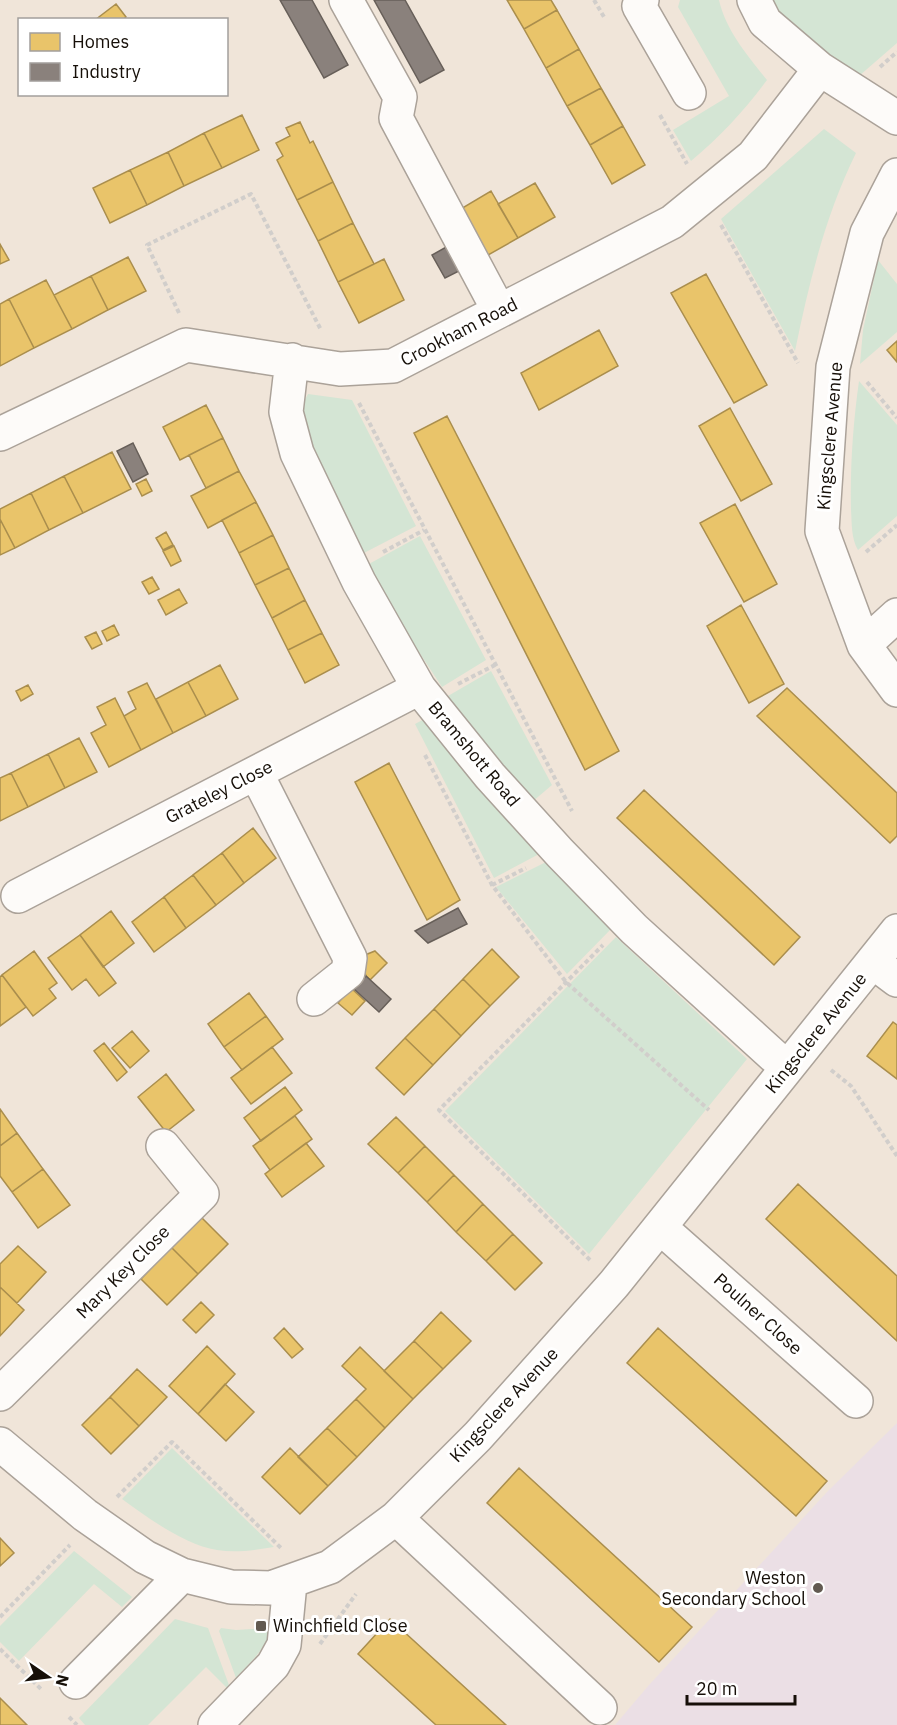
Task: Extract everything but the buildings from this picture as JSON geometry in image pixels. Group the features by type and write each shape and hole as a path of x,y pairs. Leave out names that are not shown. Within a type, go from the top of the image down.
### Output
{"street":[{"path":"346,0 400,97 396,118 499,311"},
{"path":"642,0 639,6 689,93"},
{"path":"754,0 765,22 820,69 897,118"},
{"name":"Crookham Road","path":"0,434 186,345 340,369 393,366 672,222 753,156 820,69"},
{"name":"Kingsclere Avenue","path":"897,175 867,233 833,367 822,531 864,645 897,690"},
{"name":"Bramshott Road","path":"292,360 286,412 297,453 353,568 419,688 490,776 626,921 795,1058"},
{"path":"864,645 897,615"},
{"name":"Grateley Close","path":"18,896 419,688"},
{"path":"256,773 350,958 348,972 314,999"},
{"name":"Kingsclere Avenue","path":"0,1444 94,1521 145,1557 182,1575 231,1587 271,1588 330,1567 396,1518 478,1436 614,1284 795,1058 885,971 897,931"},
{"name":"Mary Key Close","path":"0,1394 202,1194 163,1146"},
{"name":"Poulner Close","path":"661,1228 856,1401"},
{"path":"396,1518 600,1708"},
{"path":"62,1689 182,1575"},
{"path":"215,1725 273,1665 284,1645 299,1579"}],"path":[{"path":"195,346 147,245 251,195 575,816"},
{"path":"705,195 799,366 833,367"},
{"path":"353,568 424,530"},
{"path":"424,753 492,885 566,982 714,1115"},
{"path":"614,1284 439,1110 626,921"},
{"path":"795,1058 851,1086 897,1156"},
{"path":"0,1617 172,1442 299,1579"},
{"path":"318,1647 357,1593"},
{"path":"0,1649 62,1689"},
{"path":"64,1712 77,1725"}],"shaded area":[{"name":"Weston Secondary School","path":"897,1423 897,1725 615,1725 827,1492"}],"green space":[{"path":"680,0 719,0 732,33 767,80 732,123 691,161 673,130 729,96 678,7"},
{"path":"766,0 897,0 897,43 859,76 794,31"},
{"path":"824,129 856,153 835,201 819,250 795,351 721,219"},
{"path":"878,260 897,284 897,332 860,364 863,330"},
{"path":"859,381 897,425 897,516 858,550 852,531 851,494 852,445"},
{"path":"308,394 352,400 416,526 362,554 314,456 301,407"},
{"path":"420,536 486,660 442,687 409,637 367,565"},
{"path":"491,671 552,785 532,802 488,751 448,696"},
{"path":"428,717 541,853 494,878 415,724"},
{"path":"548,861 611,929 567,974 496,887"},
{"path":"616,937 747,1059 589,1254 445,1111"},
{"path":"172,1448 274,1547 231,1551 217,1550 192,1543 167,1530 122,1499"},
{"path":"74,1551 132,1597 122,1607 94,1584 19,1661 0,1642 0,1626"},
{"path":"175,1619 208,1628 229,1685 227,1688 206,1667 148,1725 85,1725 79,1718"},
{"path":"221,1628 236,1630 270,1628 262,1649 236,1678 219,1631"}],"place":[{"name":"Weston Secondary School","path":"818,1588"},
{"name":"Winchfield Close","path":"261,1626"}]}
